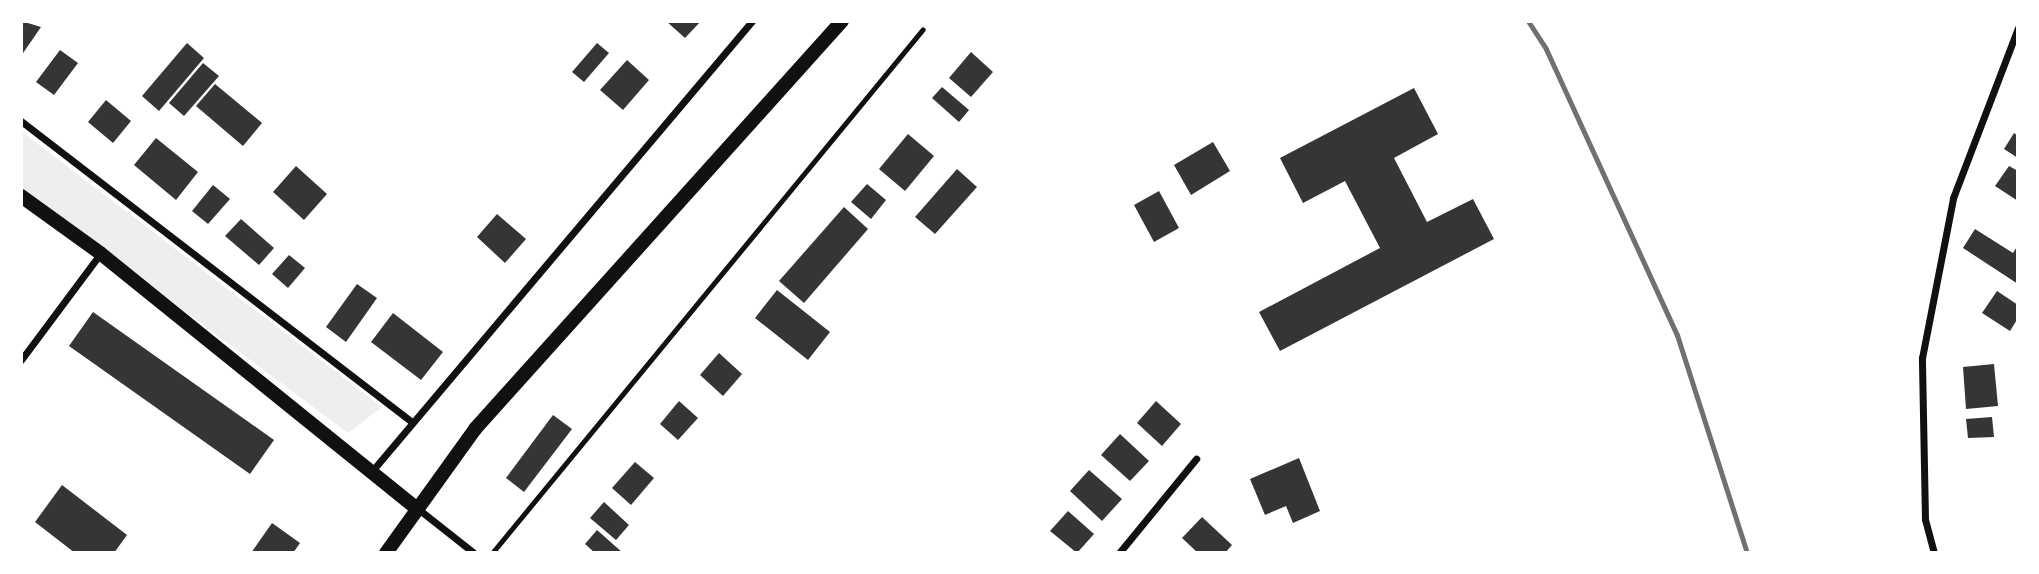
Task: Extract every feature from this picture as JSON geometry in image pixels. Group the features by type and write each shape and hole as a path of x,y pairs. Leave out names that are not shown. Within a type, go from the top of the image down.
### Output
{"main road":[{"path":"386,553 475,429 842,21"},
{"path":"21,196 100,253 416,508"}],"street":[{"path":"372,471 410,421 751,22"},
{"path":"1934,553 1925,519 1922,358 1953,198 2018,28"},
{"path":"21,121 410,421"},
{"path":"21,360 100,253"},
{"path":"1119,553 1196,459"},
{"path":"416,508 474,553"}],"lane":[{"path":"492,553 923,29"}],"shaded area":[{"path":"21,131 382,407 348,433 21,189"}],"building":[{"path":"21,21 41,27 21,56"},
{"path":"666,21 701,21 685,38"},
{"path":"187,43 204,58 159,111 142,96"},
{"path":"597,43 609,53 584,82 572,72"},
{"path":"60,50 78,63 54,95 36,82"},
{"path":"971,52 993,72 971,97 949,78"},
{"path":"627,60 649,80 623,110 600,90"},
{"path":"203,63 219,76 184,116 169,103"},
{"path":"215,84 262,123 243,146 196,106"},
{"path":"942,87 969,110 959,122 932,98"},
{"path":"1414,88 1438,134 1394,158 1427,222 1473,199 1494,239 1280,351 1259,312 1380,248 1345,181 1303,203 1280,158"},
{"path":"106,100 131,121 113,143 88,122"},
{"path":"2014,133 2018,136 2018,158 2004,149"},
{"path":"908,134 934,156 905,191 879,169"},
{"path":"156,138 198,172 176,200 134,165"},
{"path":"1213,142 1230,171 1191,195 1174,165"},
{"path":"296,166 327,194 304,220 273,192"},
{"path":"2009,166 2018,171 2018,201 1995,186"},
{"path":"957,169 977,187 935,234 915,217"},
{"path":"867,184 886,200 871,219 851,202"},
{"path":"213,185 230,199 208,224 192,211"},
{"path":"1159,191 1179,228 1154,242 1134,205"},
{"path":"844,207 868,229 804,303 779,281"},
{"path":"497,214 526,239 505,263 477,237"},
{"path":"241,219 274,248 259,265 225,236"},
{"path":"1975,229 2013,253 2018,245 2018,284 1963,248"},
{"path":"289,255 305,268 288,288 272,274"},
{"path":"357,284 377,298 346,342 326,327"},
{"path":"777,290 830,332 808,360 755,318"},
{"path":"1997,291 2018,305 2018,318 2010,331 1982,313"},
{"path":"93,312 274,440 250,474 69,346"},
{"path":"393,313 443,352 421,380 371,342"},
{"path":"719,353 742,374 723,396 700,375"},
{"path":"1994,364 1998,406 1966,409 1963,367"},
{"path":"679,401 698,418 678,440 660,424"},
{"path":"1156,401 1181,424 1162,446 1137,423"},
{"path":"553,415 572,429 524,492 506,478"},
{"path":"1992,417 1994,437 1968,438 1966,419"},
{"path":"1120,434 1149,461 1130,481 1101,455"},
{"path":"1299,458 1320,511 1293,523 1286,506 1265,515 1250,479"},
{"path":"635,462 654,478 631,505 612,488"},
{"path":"1089,470 1122,499 1102,521 1070,491"},
{"path":"62,485 127,535 114,553 75,553 35,522"},
{"path":"604,502 629,525 616,540 590,518"},
{"path":"1068,511 1094,534 1077,553 1050,531"},
{"path":"1202,517 1232,545 1225,553 1198,553 1182,538"},
{"path":"272,523 300,543 293,553 251,553"},
{"path":"597,530 623,553 595,553 585,544"}],"railway":[{"path":"1528,21 1546,49 1677,335 1747,553"}]}
